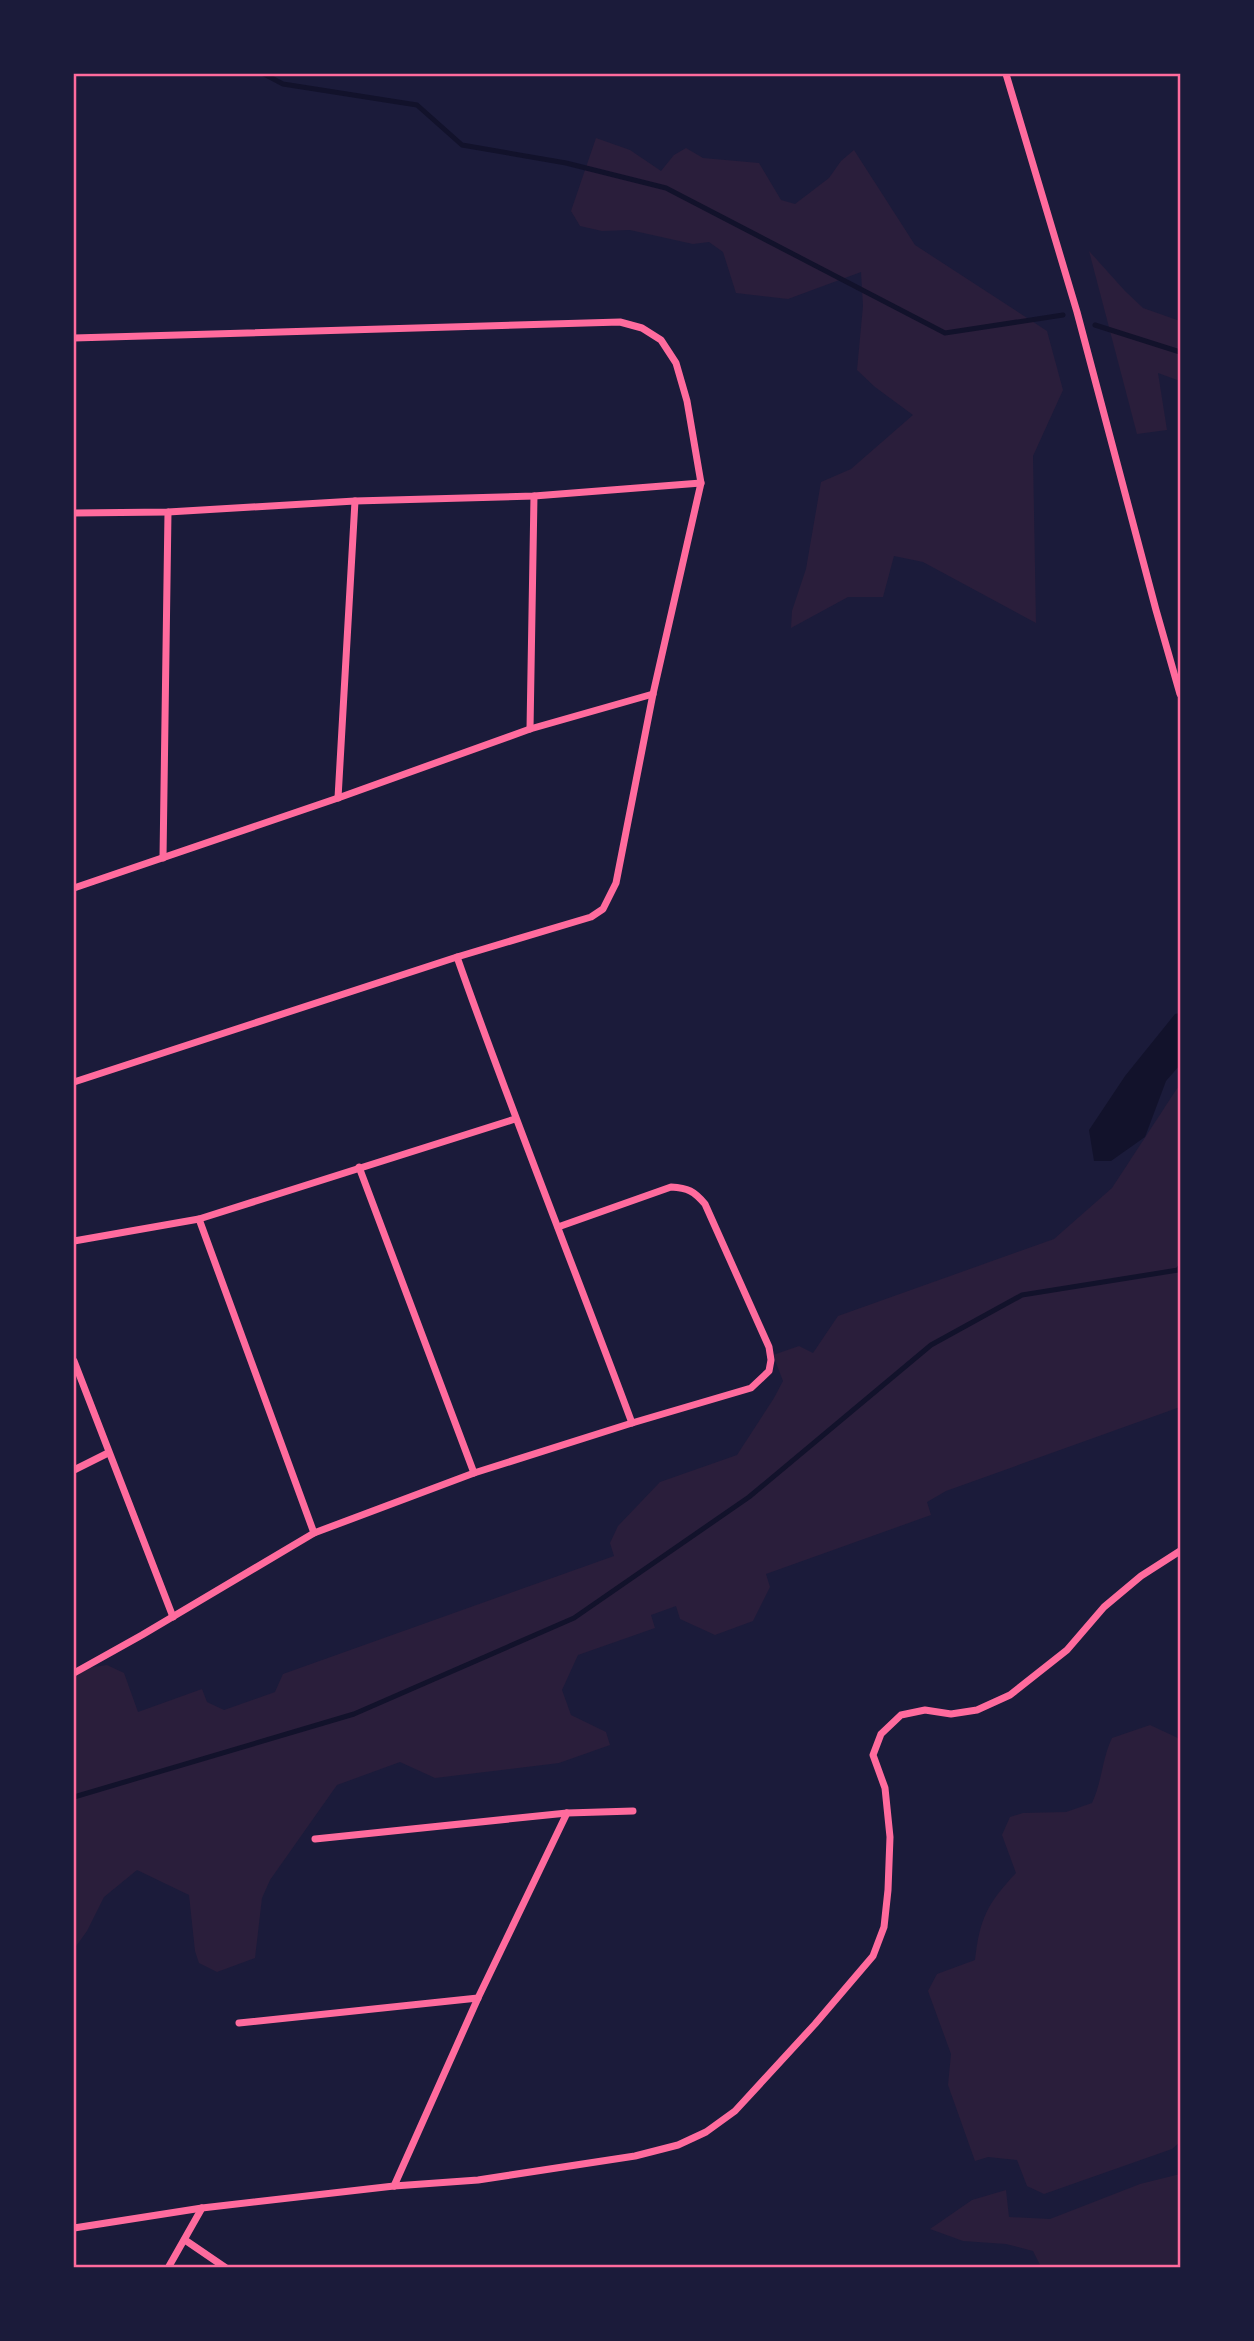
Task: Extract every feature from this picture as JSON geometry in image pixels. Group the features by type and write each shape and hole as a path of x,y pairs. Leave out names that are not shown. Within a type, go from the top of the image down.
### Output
{"street":[{"path":"1006,74 1077,312 1181,694"},
{"path":"74,338 620,322 642,328 661,340 676,363 687,401 701,484 653,694 616,883 611,898 603,909 591,917 457,957 74,1082"},
{"path":"74,513 168,512 355,501 534,496 701,484"},
{"path":"530,729 534,496"},
{"path":"338,798 355,501"},
{"path":"163,858 168,512"},
{"path":"74,888 530,729 653,694"},
{"path":"457,957 515,1119 632,1423"},
{"path":"74,1241 200,1219 515,1119"},
{"path":"359,1167 474,1473"},
{"path":"74,1673 314,1533 474,1473 751,1388 769,1371 769,1347 705,1203 696,1192 688,1188 671,1187 558,1227"},
{"path":"200,1219 314,1533"},
{"path":"74,1361 173,1617"},
{"path":"74,1471 108,1453"},
{"path":"74,2228 202,2208 394,2186 478,2180 635,2156 678,2145 706,2132 735,2111 873,1956 884,1927 890,1837 885,1788 873,1755 881,1734 901,1715 925,1710 951,1714 977,1710 1010,1695 1067,1650 1104,1607 1141,1576 1181,1551"},
{"path":"315,1839 567,1813 634,1811"},
{"path":"394,2186 478,1998 567,1813"},
{"path":"239,2023 478,1998"},
{"path":"168,2267 186,2240 202,2208"},
{"path":"186,2240 226,2267"}],"shaded area":[{"path":"596,138 630,150 661,171 674,155 686,148 703,158 759,163 781,200 795,204 829,178 841,161 854,150 915,245 1047,331 1063,390 1033,456 1036,623 923,562 894,556 883,597 848,597 791,628 792,611 806,569 821,482 851,469 913,415 857,370 863,306 861,272 788,299 736,293 723,252 709,242 693,244 630,230 602,231 580,226 571,211"},
{"path":"1089,251 1143,308 1180,321 1180,381 1158,373 1167,430 1137,434"},
{"path":"1180,1013 1180,1065 1166,1081 1145,1137 1111,1161 1094,1161 1089,1130 1125,1076 1175,1014"},
{"path":"1180,1084 1180,1407 946,1491 927,1502 931,1515 766,1574 770,1587 753,1621 715,1635 680,1619 676,1606 651,1615 655,1628 578,1655 562,1690 571,1715 606,1732 610,1745 559,1763 435,1778 400,1762 337,1785 270,1880 262,1898 255,1958 217,1972 199,1963 195,1951 189,1895 137,1870 104,1897 87,1931 74,1949 74,1670 107,1665 124,1673 138,1712 202,1689 207,1702 224,1710 275,1692 283,1674 614,1556 610,1543 618,1526 660,1482 737,1455 783,1381 773,1355 799,1346 813,1353 838,1316 1054,1239 1112,1188"},
{"path":"1150,1725 1180,1739 1180,2142 1172,2149 1044,2194 1027,2186 1017,2160 988,2157 975,2161 948,2085 951,2054 928,1991 937,1974 975,1960 979,1933 986,1912 1016,1873 1002,1835 1010,1817 1023,1813 1066,1812 1092,1803 1112,1738"},
{"path":"1180,2174 1180,2267 1041,2267 1033,2251 1006,2244 963,2241 930,2229 972,2200 1006,2190 1009,2217 1050,2219 1140,2184"}],"waterway":[{"path":"264,74 283,84 417,105 462,145 566,163 666,188 945,333 1063,315"},
{"path":"1095,325 1180,352"},
{"path":"74,1797 354,1714 574,1618 749,1497 931,1345 1022,1295 1178,1270 1180,1267"}]}
